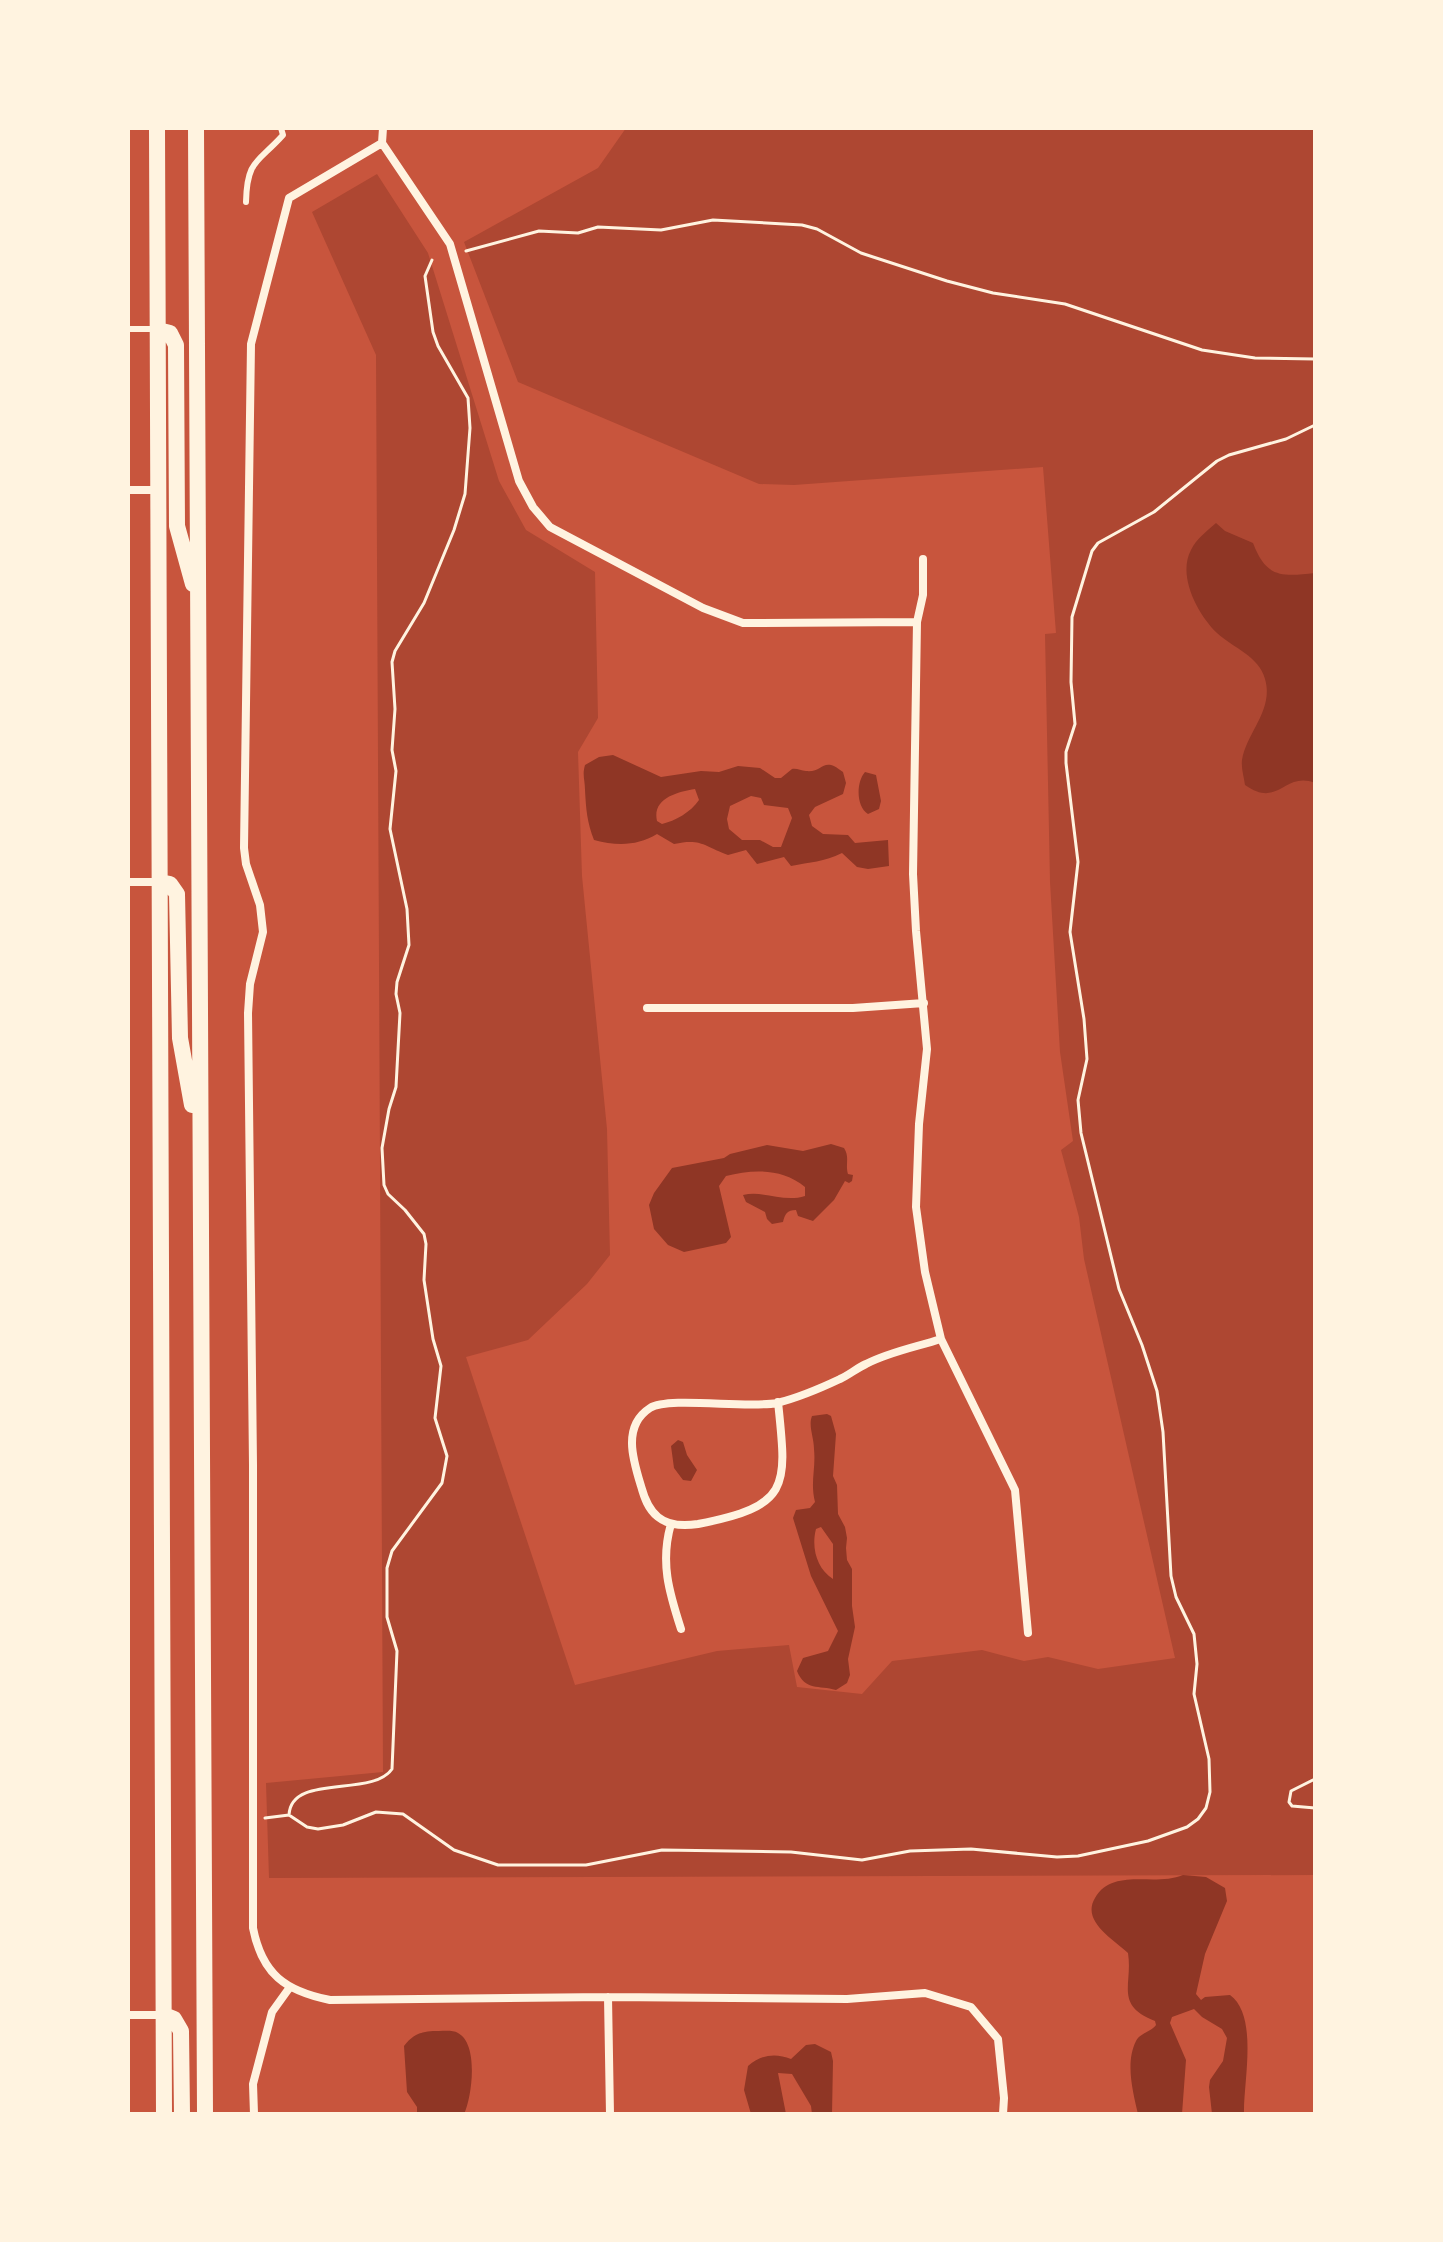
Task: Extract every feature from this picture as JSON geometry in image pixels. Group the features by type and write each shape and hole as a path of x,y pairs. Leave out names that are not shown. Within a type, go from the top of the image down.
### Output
{"main road":[{"path":"157,128 164,2114"},
{"path":"196,128 205,2114"},
{"path":"158,330 170,333 176,345 177,526 198,601"},
{"path":"160,882 170,884 177,894 180,1038 200,1141"},
{"path":"164,2015 174,2019 181,2031 182,2114"}],"street":[{"path":"383,128 382,143 450,244 519,481 533,507 550,527 703,608 743,623 917,622"},
{"path":"382,143 289,198 251,344 244,848 260,905 263,932 250,984 248,1013 255,1941 268,1970 303,1994 330,2000 608,1997 847,1999 925,1993 971,2007 998,2039 1003,2114"},
{"path":"128,490 158,490"},
{"path":"923,559 923,595 917,622 913,874 927,1049 919,1124 916,1207 925,1272 941,1339 1015,1490 1028,1633"},
{"path":"128,882 160,882"},
{"path":"647,1008 853,1008 924,1003"},
{"path":"778,1402 784,1469 776,1492 754,1508 708,1522 688,1526 659,1519 651,1510 632,1456 636,1423 656,1405 755,1405 778,1402 842,1379 884,1356 941,1339"},
{"path":"671,1524 666,1543 665,1572 681,1629"},
{"path":"254,2114 253,2084 272,2012 290,1987"},
{"path":"608,1997 610,2114"},
{"path":"128,2015 164,2015"}],"lane":[{"path":"246,202 247,177 253,164 283,135 281,128"},
{"path":"128,329 158,330"}],"path":[{"path":"466,251 539,231 578,233 598,227 661,230 734,219 802,225 817,229 861,253 947,281 993,293 1065,304 1202,350 1255,358 1315,359"},
{"path":"289,1815 290,1807 297,1798 330,1787 378,1781 392,1769 397,1651 387,1617 387,1568 392,1551 442,1483 446,1471 447,1456 435,1418 441,1366 433,1339 424,1280 426,1244 424,1234 388,1194 384,1185 382,1148 396,1087 400,1013 397,982 409,945 407,909 390,829 396,771 392,750 395,709 392,662 395,651 424,603 454,530 465,494 470,428 468,398 433,332 425,276 432,260"},
{"path":"252,1819 289,1815 307,1827 318,1829 343,1825 376,1812 394,1812 411,1818 441,1842 469,1857 498,1865 521,1866 586,1865 662,1850 791,1852 862,1860 910,1851 971,1849 1025,1856 1078,1856 1148,1841 1198,1819 1206,1808 1210,1792 1209,1759 1194,1694 1197,1664 1194,1634 1176,1597 1171,1576 1163,1432 1157,1391 1119,1289 1081,1133 1078,1100 1087,1059 1070,932 1078,862 1066,763 1066,752 1075,724 1071,682 1072,617 1092,551 1098,543 1154,512 1217,461 1286,439 1315,425"},
{"path":"1315,1779 1291,1791 1289,1796 1292,1806 1315,1808"}],"shaded area":[{"path":"626,128 1315,128 1315,1875 269,1878 266,1783 383,1772 376,355 312,212 377,174 428,253 499,481 526,530 595,572 598,718 578,752 582,876 607,1129 610,1255 587,1284 528,1340 466,1357 575,1685 717,1651 789,1645 797,1687 862,1694 892,1661 982,1650 1024,1661 1048,1657 1098,1669 1175,1658 1084,1259 1079,1217 1061,1150 1073,1141 1060,1052 1050,882 1045,634 1056,633 1043,467 794,485 759,484 518,382 464,242 598,168"},
{"path":"1216,523 1225,531 1253,543 1263,563 1276,572 1292,575 1315,573 1315,783 1296,782 1266,793 1245,785 1242,760 1266,701 1265,679 1257,664 1217,633 1203,616 1192,594 1186,571 1193,546"},
{"path":"613,755 661,777 701,771 719,772 738,766 760,768 775,778 781,778 792,769 812,771 831,765 843,772 846,783 843,794 815,807 809,815 812,826 823,834 848,835 855,843 888,840 889,866 857,867 842,853 791,866 784,857 757,864 746,850 728,855 697,842 674,844 657,834 627,844 594,840 587,815 584,772 585,765 599,757","holes":["695,789 699,800 692,808 667,823 657,821 656,813 662,802 680,792","751,796 761,798 764,805 788,808 792,818 781,847 773,847 760,840 742,840 729,829 727,819 730,806"]},
{"path":"865,772 876,775 881,801 879,809 868,814 861,806 859,794"},
{"path":"831,1144 844,1148 852,1181 845,1181 834,1200 813,1221 798,1216 793,1210 787,1213 783,1222 772,1224 765,1212 746,1202 743,1195 805,1196 805,1187 787,1176 757,1171 726,1176 719,1186 731,1237 726,1243 684,1252 668,1245 654,1229 649,1205 672,1168 724,1158 767,1145 803,1151"},
{"path":"812,1416 831,1416 836,1434 833,1476 837,1485 838,1514 847,1538 847,1560 852,1569 855,1627 848,1659 850,1675 847,1683 836,1690 808,1684 797,1671 803,1658 828,1651 838,1631 811,1576 793,1518 796,1510 810,1508 815,1502","holes":["821,1527 833,1544 833,1579 823,1570 817,1557 814,1543 816,1529"]},
{"path":"678,1440 683,1442 697,1470 691,1481 683,1480 674,1468 671,1446"},
{"path":"1183,1875 1206,1877 1225,1888 1227,1901 1205,1954 1196,1994 1201,2000 1230,1995 1239,2005 1244,2018 1248,2051 1244,2114 1212,2114 1210,2080 1223,2061 1227,2038 1222,2029 1194,2009 1172,2017 1170,2023 1186,2060 1182,2114 1138,2114 1131,2059 1138,2038 1156,2025 1155,2021 1134,2008 1130,2001 1128,1953 1095,1922 1092,1906 1095,1898 1112,1883"},
{"path":"451,2031 465,2039 471,2059 471,2084 464,2114 417,2114 417,2107 407,2092 404,2046 419,2034"},
{"path":"815,2044 831,2052 832,2114 812,2114 811,2106 792,2074 778,2073 786,2114 751,2114 744,2090 748,2066 769,2056 791,2059 806,2045"}]}
